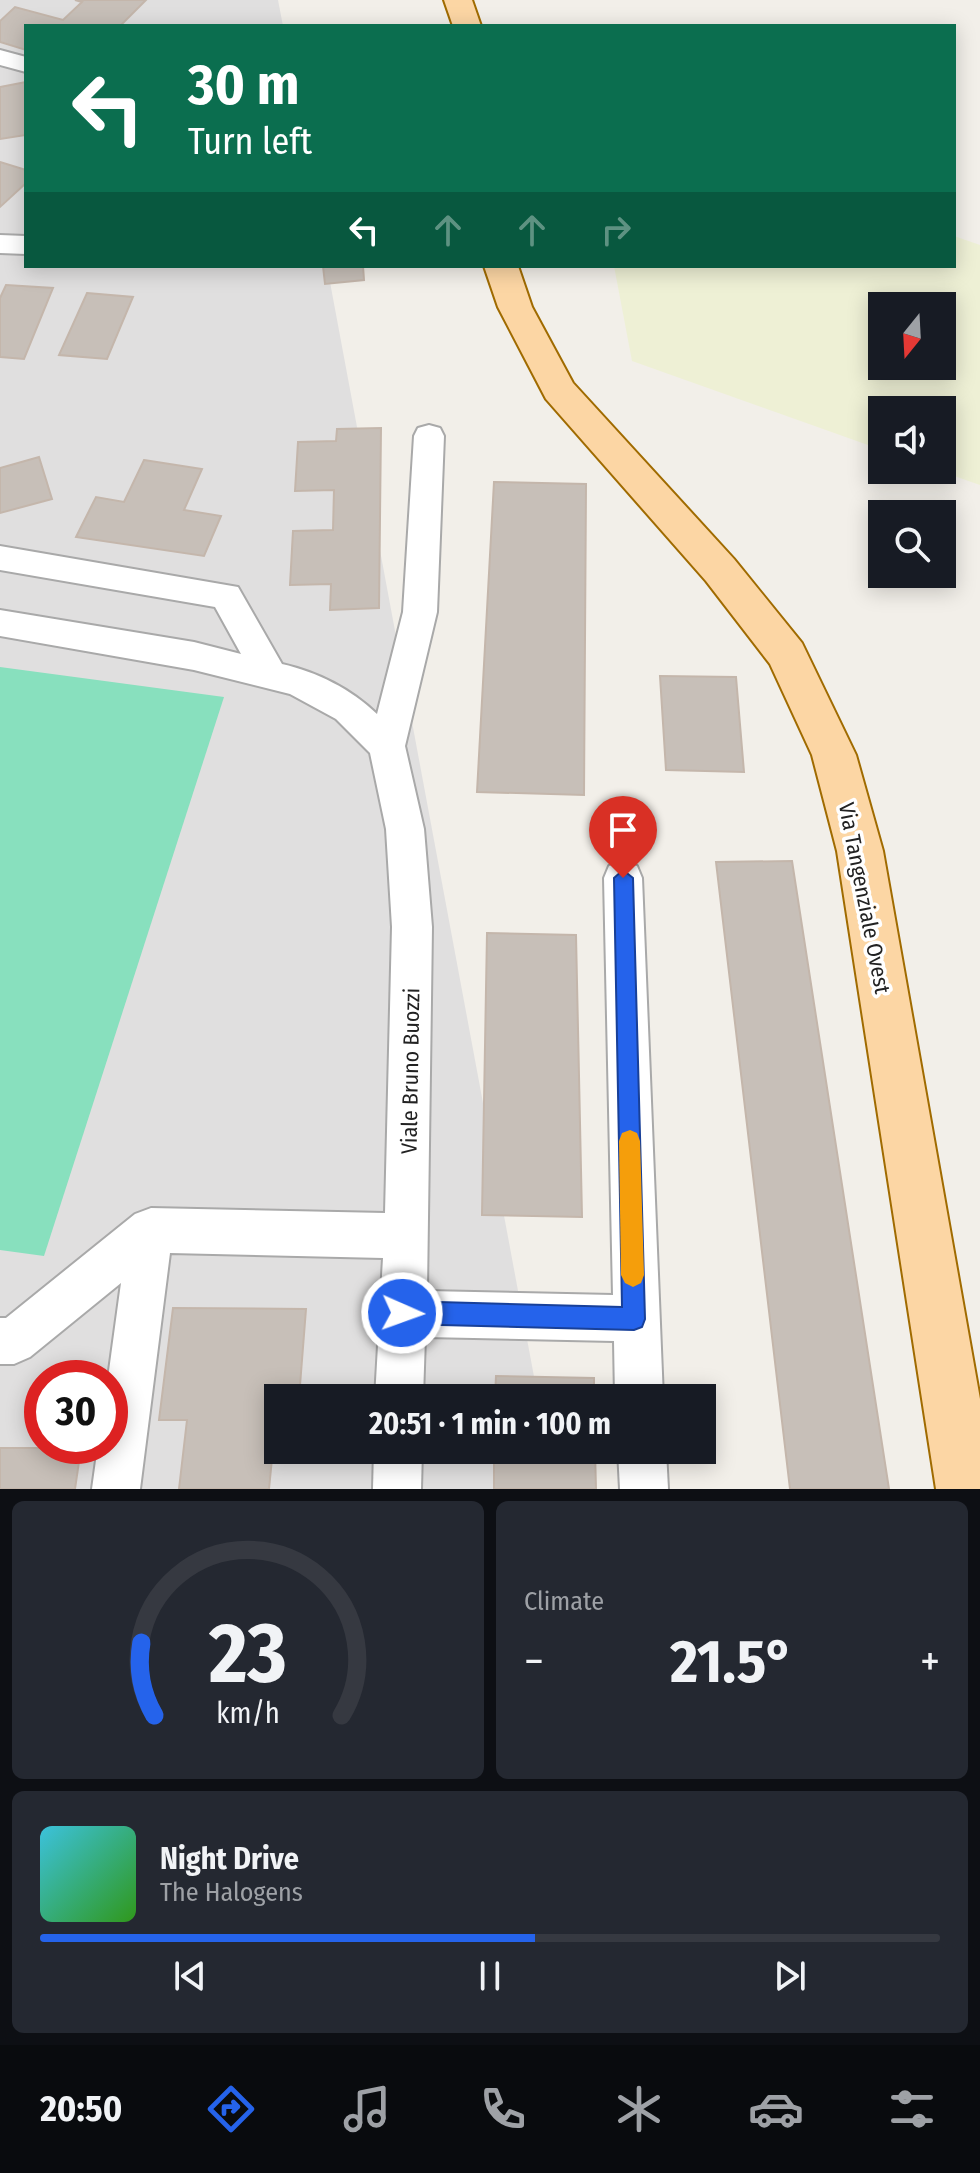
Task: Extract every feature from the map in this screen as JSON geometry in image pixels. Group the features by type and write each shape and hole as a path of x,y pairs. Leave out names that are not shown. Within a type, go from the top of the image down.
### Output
{"main road":[{"path":"458,0 466,24"},
{"name":"Via Tangenziale Ovest","path":"502,268 515,307 559,390 720,570 787,655 834,755 860,851 966,1489"}],"street":[{"path":"0,57 24,64"},
{"path":"0,244 24,245"},
{"name":"Viale Bruno Buozzi","path":"399,1384 407,1236 412,927 405,829 387,746 420,612 429,436"},
{"path":"0,558 226,596 269,673"},
{"path":"0,623 194,656 299,682 349,709 387,746"},
{"path":"623,878 638,1384"},
{"path":"0,1341 14,1341 151,1230 407,1236"},
{"path":"116,1489 151,1230"},
{"path":"402,1313 634,1319"},
{"path":"397,1489 398,1464"},
{"path":"643,1464 644,1489"}],"shaded area":[{"path":"0,0 278,0 283,24 24,24 24,268 327,268 535,1384 264,1384 264,1464 551,1464 555,1489 0,1489"}],"green space":[{"path":"956,237 980,245 980,485 956,477 956,396 868,396 868,445 632,361 614,268 956,268"},
{"path":"0,667 224,697 44,1256 0,1250"}],"building":[{"path":"75,0 146,0 122,24 24,24 24,49 0,42 0,21 15,7 63,20 82,2"},
{"path":"24,82 24,135 0,139 0,87"},
{"path":"0,162 24,169 24,185 0,207"},
{"path":"323,268 363,268 364,280 325,284"},
{"path":"6,285 53,288 24,359 0,357 0,298"},
{"path":"87,293 133,297 107,359 59,355"},
{"path":"381,428 379,608 330,610 331,584 290,585 293,531 333,530 334,490 295,491 298,442 336,441 337,429"},
{"path":"39,457 52,499 0,513 0,468"},
{"path":"144,460 202,469 184,510 221,516 204,556 76,537 96,497 124,502"},
{"path":"494,482 586,484 584,795 477,792"},
{"path":"660,676 736,677 744,772 666,770"},
{"path":"792,861 889,1489 790,1489 716,862"},
{"path":"487,933 576,935 582,1217 482,1215"},
{"path":"173,1308 306,1309 300,1384 264,1384 264,1464 271,1464 269,1489 179,1489 187,1420 159,1420"},
{"path":"496,1376 594,1378 594,1384 496,1384"},
{"path":"0,1448 24,1448 24,1464 79,1464 75,1489 0,1489"},
{"path":"494,1464 595,1464 596,1489 494,1489"}],"slow traffic":[{"path":"630,1141 633,1275"}],"route":[{"path":"402,1313 634,1319 623,878"}]}
